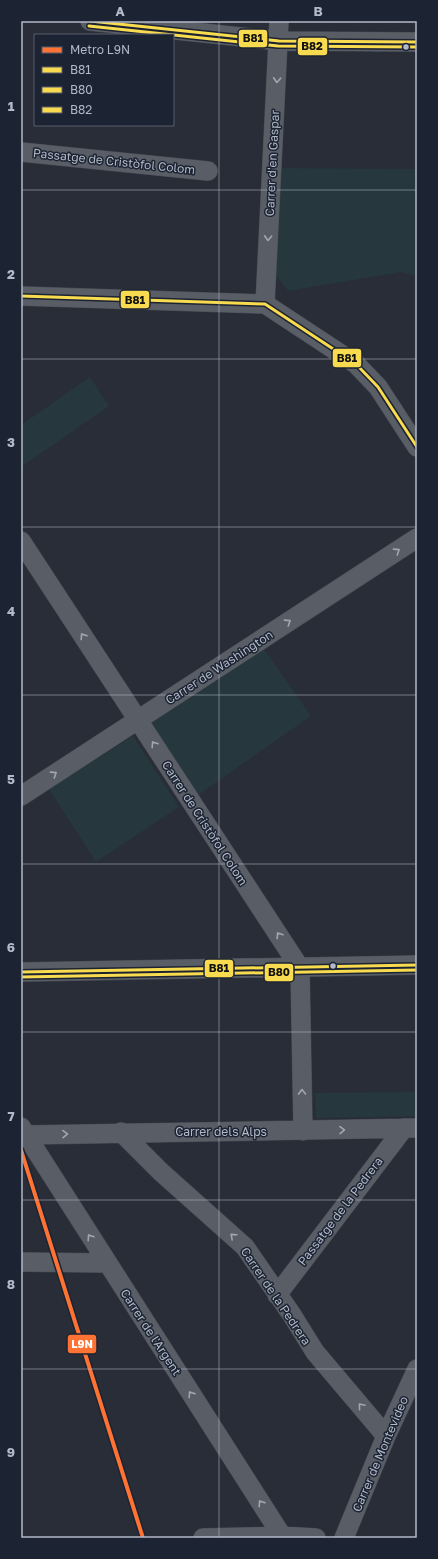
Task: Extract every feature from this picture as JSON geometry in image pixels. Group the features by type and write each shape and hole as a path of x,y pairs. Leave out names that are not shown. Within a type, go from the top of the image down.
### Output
{"street":[{"path":"90,21 279,41 417,42"},
{"name":"Carrer d'en Gaspar","path":"265,304 280,21"},
{"name":"Passatge de Cristòfol Colom","path":"21,152 208,170"},
{"path":"21,296 265,304 356,364 378,387 417,448"},
{"name":"Carrer de Washington","path":"21,796 417,538"},
{"name":"Carrer de Cristòfol Colom","path":"21,541 300,968"},
{"path":"21,972 417,965"},
{"path":"300,968 303,1130"},
{"name":"Carrer dels Alps","path":"24,1131 122,1132 411,1128"},
{"name":"Passatge de la Pedrera","path":"277,1295 411,1128"},
{"name":"Carrer de l'Argent","path":"24,1131 282,1536"},
{"name":"Carrer de la Pedrera","path":"122,1132 161,1172 244,1247 315,1352 386,1436"},
{"path":"21,1262 107,1263"},
{"name":"Carrer de Montevideo","path":"344,1538 386,1436 417,1370"},
{"path":"204,1538 282,1536 316,1538"}],"shaded area":[{"path":"282,168 417,169 417,276 402,272 288,291 274,272"},
{"path":"90,377 109,406 21,467 21,425"},
{"path":"264,649 311,716 198,795 151,722"},
{"path":"133,736 179,807 96,862 49,789"},
{"path":"417,1092 417,1116 316,1118 315,1093"}],"metro line":[{"name":"L9N","path":"21,1150 143,1538"}],"transit line":[{"name":"B81","path":"90,21 279,41 417,42"},
{"name":"B82","path":"89,26 165,34"},
{"name":"B82","path":"174,35 278,46 417,47"},
{"name":"B81","path":"21,296 265,304 356,364 378,387 417,447"},
{"name":"B81","path":"21,972 417,965"},
{"name":"B80","path":"21,977 417,970"}]}
